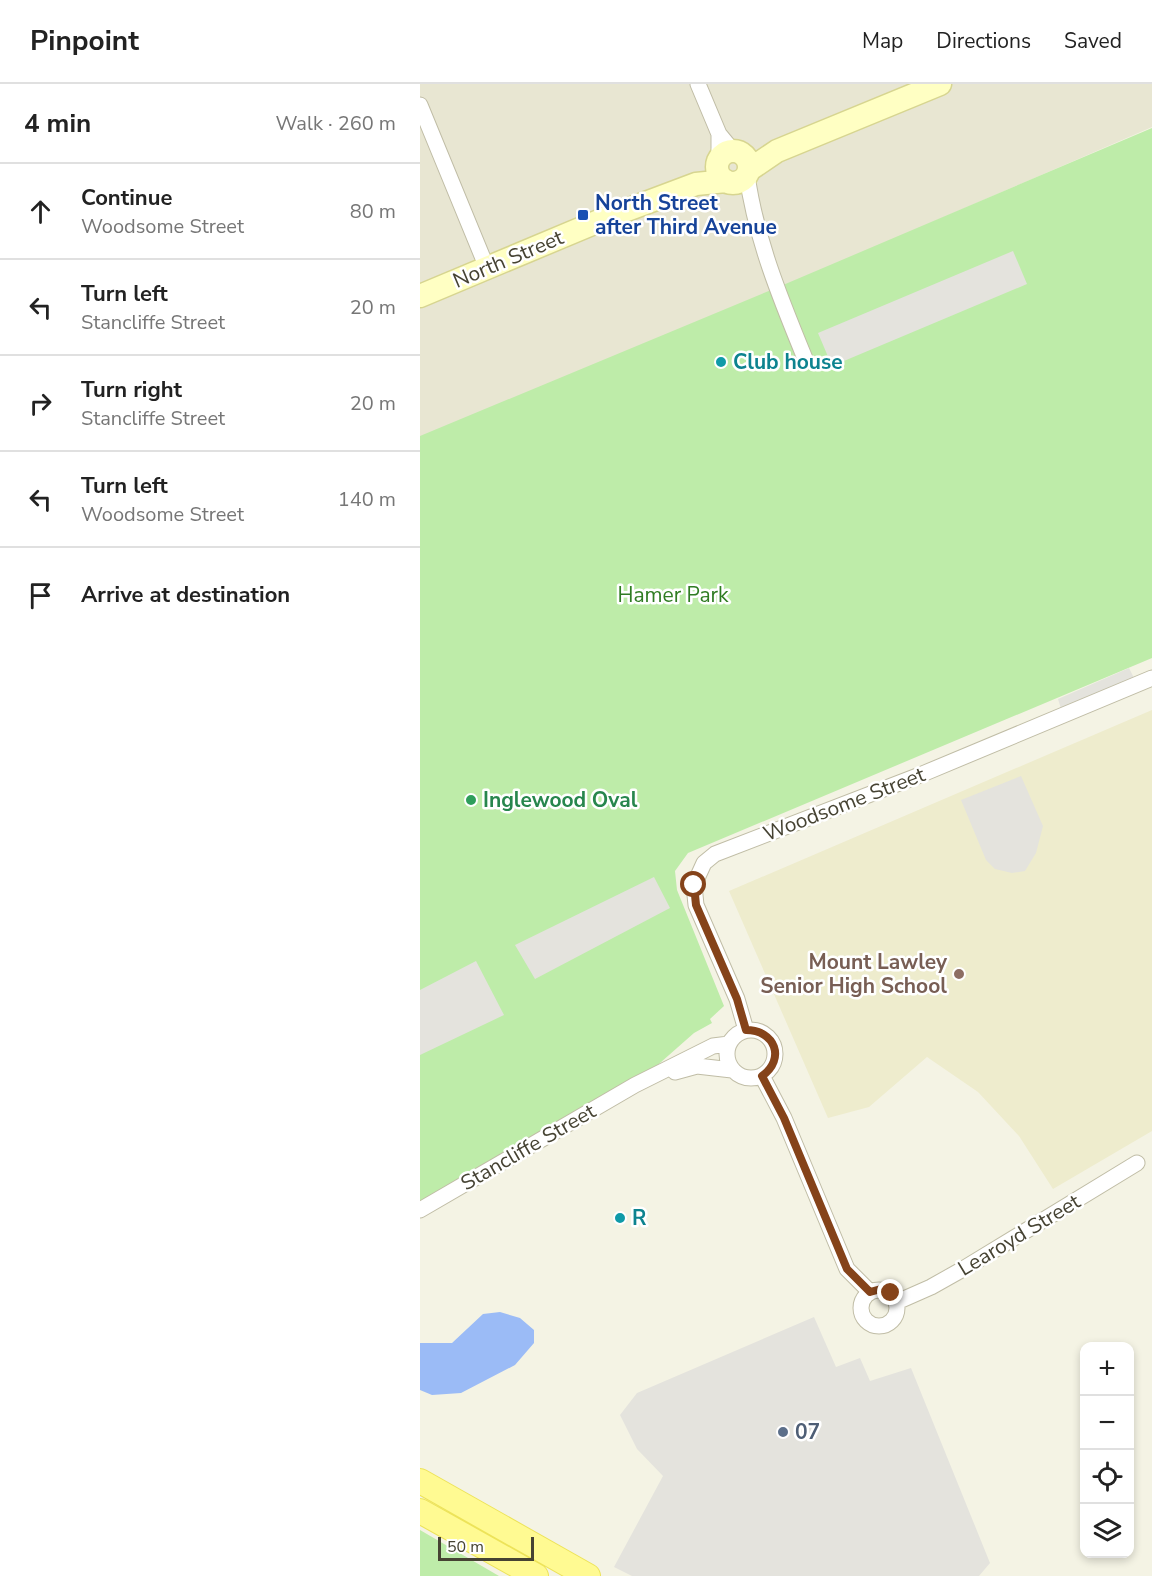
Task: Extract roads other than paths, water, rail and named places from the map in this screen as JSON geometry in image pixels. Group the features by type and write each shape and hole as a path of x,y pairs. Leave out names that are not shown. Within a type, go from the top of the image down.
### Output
{"main road":[{"name":"North Street","path":"420,296 611,216 696,184 732,164 777,151 939,84"},
{"path":"420,1481 588,1576"},
{"path":"420,1512 536,1576"}],"street":[{"path":"698,84 751,208 776,288 806,360"},
{"path":"420,105 487,268"},
{"name":"Woodsome Street","path":"746,1030 737,999 696,905 694,885 704,863 716,854 920,775 1152,678"},
{"path":"746,1030 761,1032 772,1043 775,1058 768,1072 762,1076 784,1118 847,1269 870,1292"},
{"name":"Stancliffe Street","path":"420,1210 635,1085 713,1046 729,1044 734,1036 746,1030"},
{"path":"729,1044 726,1054 732,1070"},
{"name":"Stancliffe Street","path":"635,1085 697,1066 732,1070 748,1079 762,1076"},
{"name":"Learoyd Street","path":"897,1302 963,1269 1137,1162"},
{"path":"881,1289 897,1302 897,1313 891,1322 881,1326 871,1324 864,1317 863,1300 870,1292 881,1289"}],"water":[{"path":"500,1312 520,1318 534,1330 534,1343 515,1365 461,1393 432,1395 420,1390 420,1343 452,1343 483,1314"}],"place":[{"name":"North Street after Third Avenue","path":"583,215"},
{"name":"Club house","path":"721,362"},
{"name":"Inglewood Oval","path":"471,800"},
{"name":"Mount Lawley Senior High School","path":"959,974"},
{"name":"R","path":"620,1218"},
{"name":"07","path":"783,1432"}],"park label":[{"name":"Hamer Park","path":"673,595"}]}
